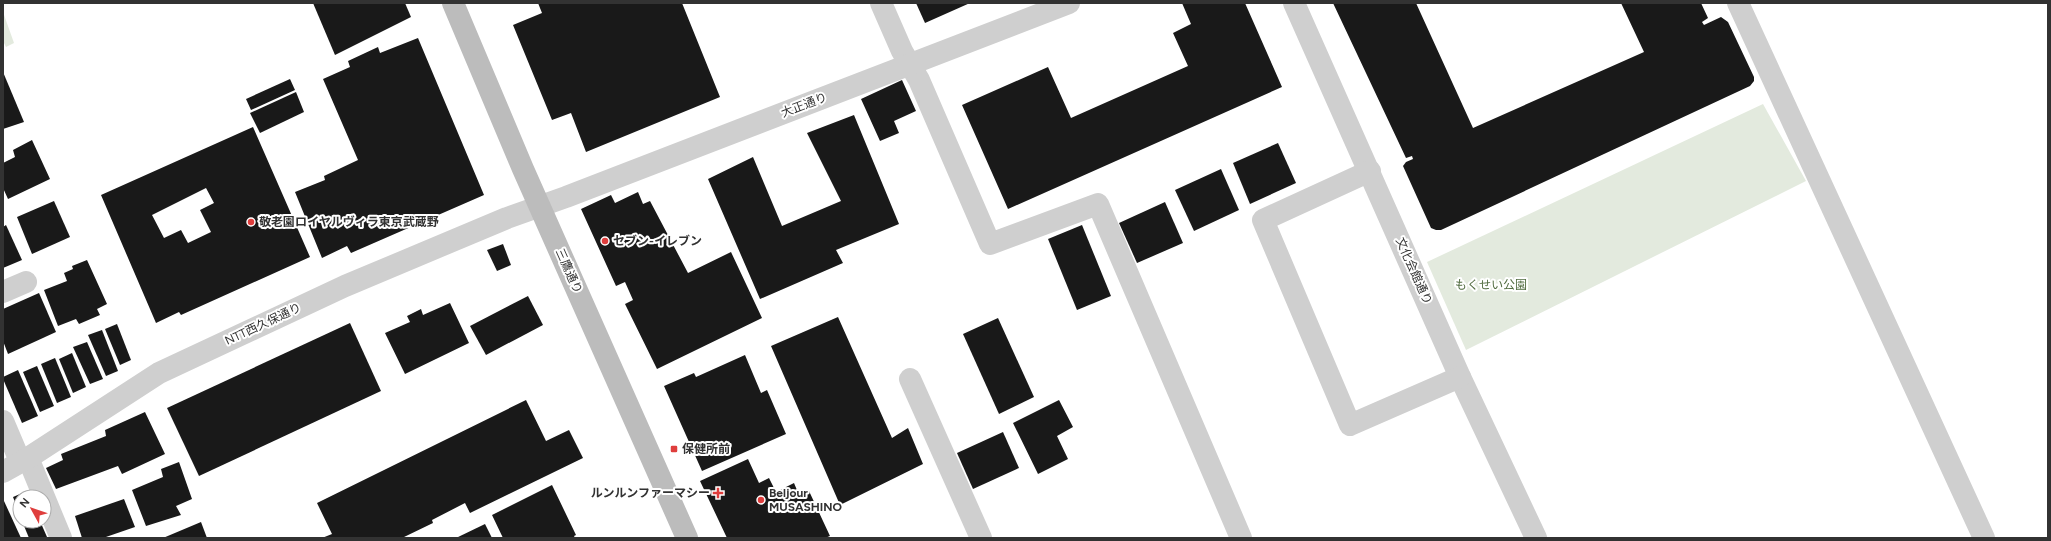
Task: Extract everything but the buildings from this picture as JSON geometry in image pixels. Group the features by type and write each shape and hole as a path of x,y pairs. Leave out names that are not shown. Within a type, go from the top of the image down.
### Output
{"main road":[{"name":"三鷹通り","path":"453,3 539,206 687,538"}],"street":[{"path":"881,3 919,80 990,244 1098,204 1241,538"},
{"name":"大正通り","path":"539,206 574,194 1069,3"},
{"name":"文化会館通り","path":"1294,3 1370,171 1460,377 1536,538"},
{"path":"1738,3 1984,538"},
{"path":"1370,171 1263,220 1350,424 1460,377"},
{"name":"NTT西久保通り","path":"17,464 159,373 345,286 539,206"},
{"path":"3,292 26,282"},
{"path":"910,379 981,538"},
{"path":"3,421 17,464 61,538"}],"green space":[{"path":"3,12 14,43 6,47 3,41"},
{"name":"もくせい公園","path":"1763,104 1806,181 1466,350 1427,262"}],"place":[{"name":"敬老園ロイヤルヴィラ東京武蔵野","path":"251,222"},
{"name":"セブン-イレブン","path":"605,241"},
{"name":"保健所前","path":"674,449"},
{"name":"ルンルンファーマシー","path":"718,493"},
{"name":"Beljour MUSASHINO","path":"761,500"}]}
